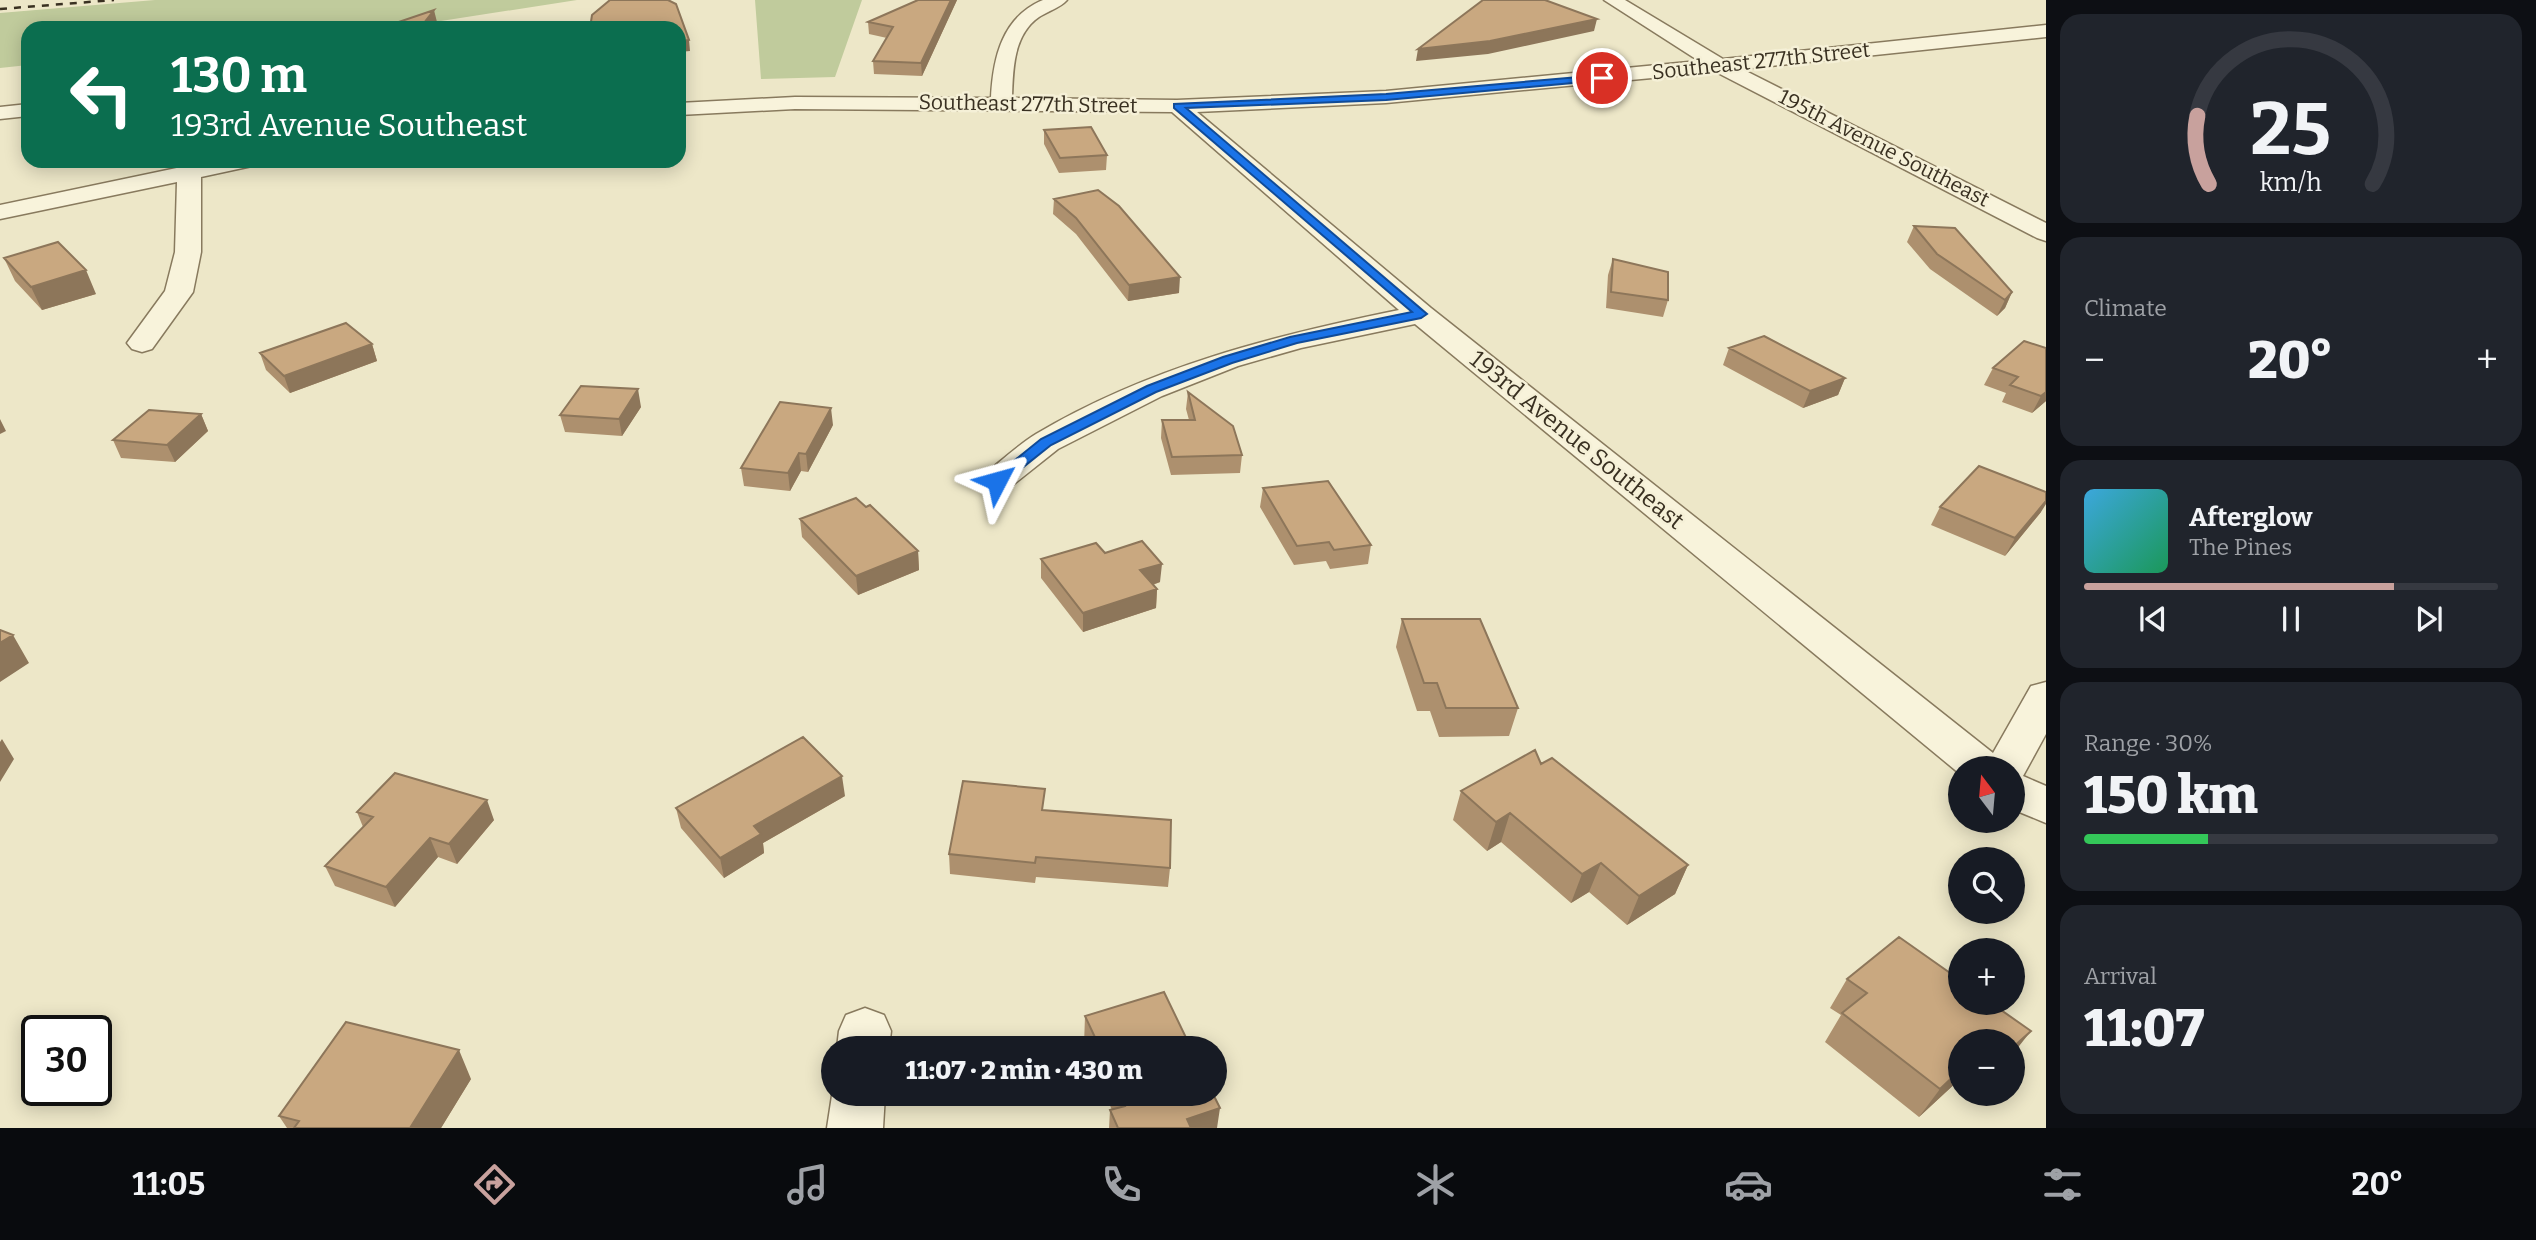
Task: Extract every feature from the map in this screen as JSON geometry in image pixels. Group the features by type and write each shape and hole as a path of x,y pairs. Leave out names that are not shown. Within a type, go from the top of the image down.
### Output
{"street":[{"path":"1002,103 1003,65 1012,34 1026,17 1058,0"},
{"name":"195th Avenue Southeast","path":"1613,0 1721,66 1982,197 2046,233"},
{"name":"Southeast 277th Street","path":"686,109 795,103 1177,106 1399,96 1721,66 2046,31"},
{"name":"193rd Avenue Southeast","path":"1177,106 1421,314 1967,756"},
{"path":"0,113 21,111"},
{"path":"0,212 210,168"},
{"path":"142,343 179,292 188,252 190,172"},
{"path":"997,481 1046,442 1152,389 1227,360 1295,340 1421,314"},
{"path":"2013,756 2046,696"},
{"path":"2025,796 2046,806"},
{"path":"855,1128 857,1106"}],"green space":[{"path":"155,0 577,0 441,21 21,21 21,66 0,68 0,13"},
{"path":"755,0 862,0 835,77 761,79"}],"building":[{"path":"610,0 668,0 676,4 682,21 591,21 592,15"},
{"path":"918,0 951,0 921,63 873,61 893,27 868,22"},
{"path":"1483,0 1545,0 1597,19 1490,41 1418,49"},
{"path":"434,10 425,21 402,21"},
{"path":"1091,127 1107,155 1060,158 1044,130"},
{"path":"1098,190 1119,206 1180,277 1129,285 1076,218 1054,199"},
{"path":"1914,226 1955,228 2012,292 2005,300 1937,254"},
{"path":"58,242 86,270 31,287 4,258"},
{"path":"1613,259 1668,272 1668,300 1611,292"},
{"path":"346,323 372,344 284,376 260,353"},
{"path":"1764,336 1845,378 1810,391 1729,348"},
{"path":"2024,341 2046,348 2046,392 2041,396 2010,385 2018,377 1993,368"},
{"path":"581,386 638,389 619,419 560,415"},
{"path":"1188,392 1233,426 1242,455 1172,457 1162,420 1195,420"},
{"path":"780,402 831,408 806,454 799,453 788,473 741,468"},
{"path":"149,410 201,414 167,445 113,440"},
{"path":"1979,466 2046,492 2046,501 2015,538 1940,507"},
{"path":"1328,481 1371,545 1334,550 1329,542 1297,546 1263,488"},
{"path":"856,498 866,507 870,505 918,551 856,576 800,519"},
{"path":"1142,541 1162,564 1140,570 1157,589 1083,613 1041,559 1096,543 1105,553"},
{"path":"1402,619 1480,619 1518,708 1446,708 1437,683 1424,683"},
{"path":"0,630 13,635 0,643"},
{"path":"803,737 842,776 754,826 761,834 720,858 676,808"},
{"path":"1535,750 1541,764 1552,758 1688,865 1639,896 1601,863 1582,874 1510,813 1496,822 1461,791"},
{"path":"395,773 487,800 449,844 430,838 386,887 325,866 373,817 357,812"},
{"path":"963,781 1045,789 1042,810 1171,820 1170,868 1036,857 1035,863 949,854"},
{"path":"1899,937 1948,972 1948,1015 2008,1015 2031,1031 2025,1036 2025,1029 1948,1029 1948,1081 1940,1089 1842,1013 1867,993 1847,979"},
{"path":"1164,992 1185,1036 1094,1036 1085,1016"},
{"path":"346,1022 459,1050 410,1128 294,1128 299,1121 279,1116"},
{"path":"1125,1106 1220,1108 1187,1119 1191,1128 1118,1128 1110,1110"}],"railway":[{"path":"0,9 114,0"}],"route":[{"path":"997,481 1046,442 1152,389 1227,360 1295,340 1357,325 1421,314 1177,106 1386,97 1602,78"}]}
